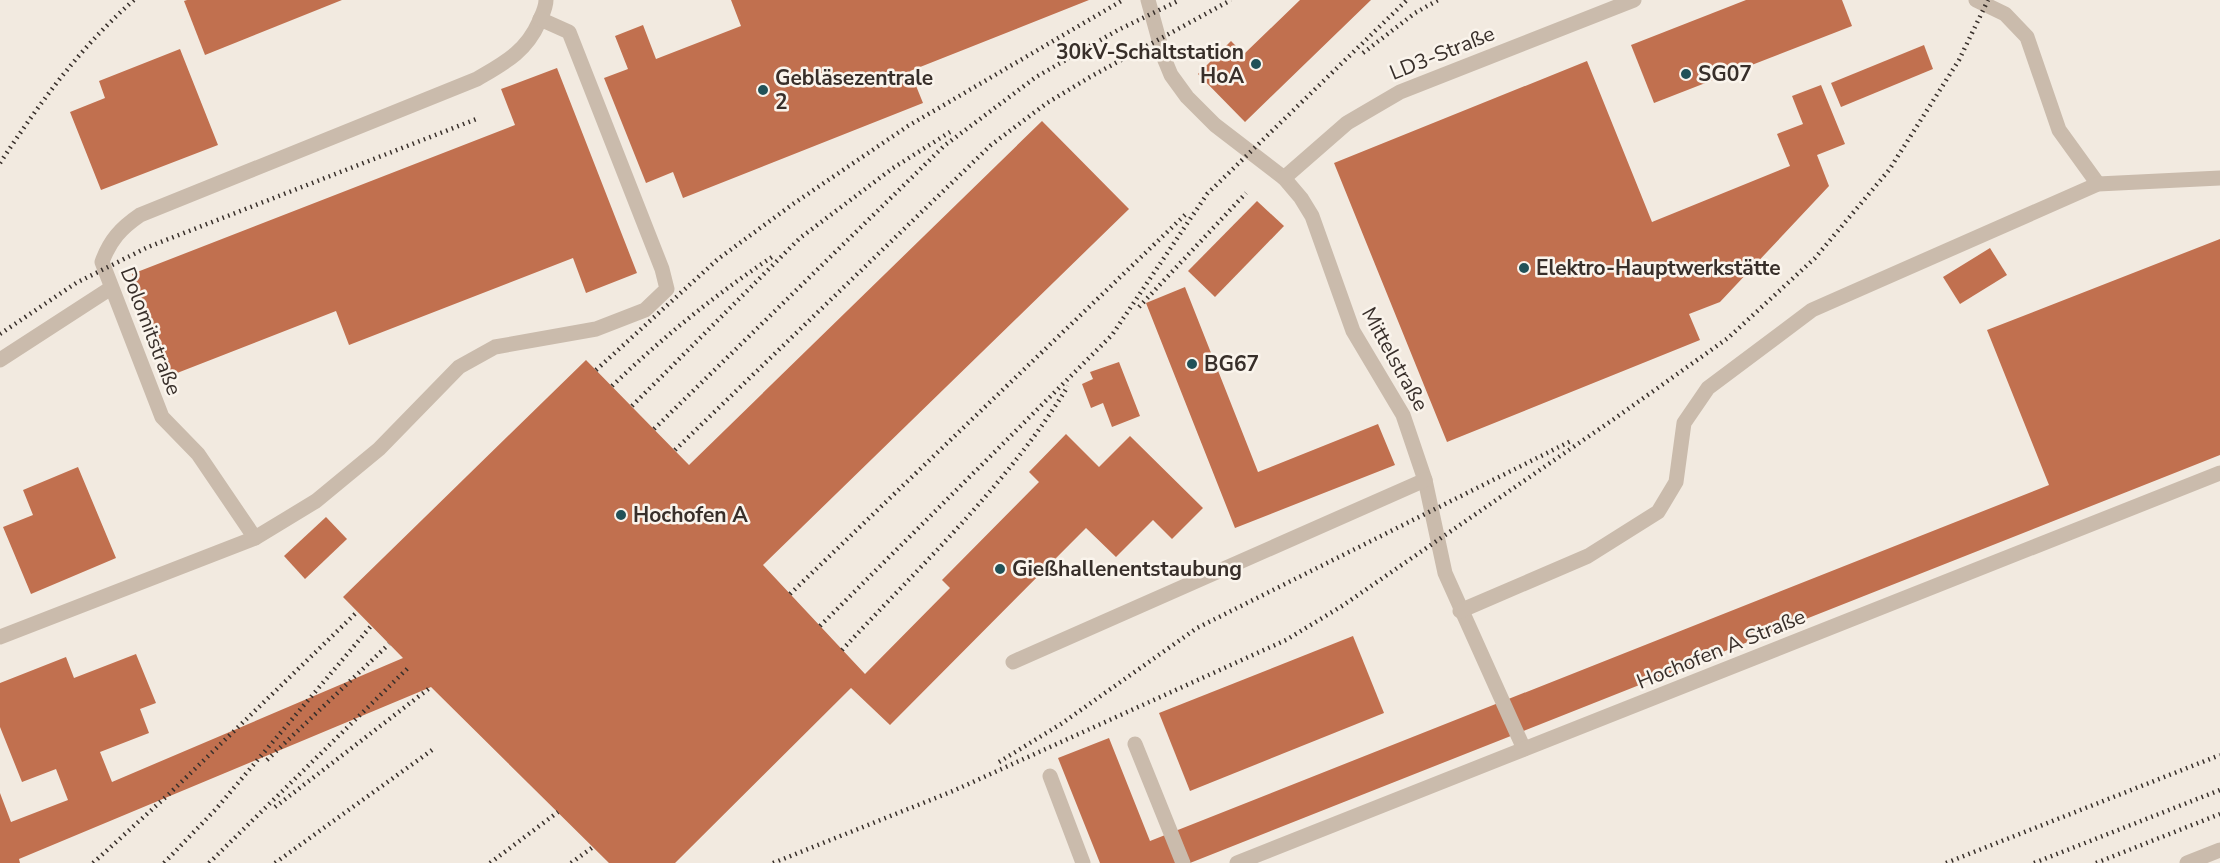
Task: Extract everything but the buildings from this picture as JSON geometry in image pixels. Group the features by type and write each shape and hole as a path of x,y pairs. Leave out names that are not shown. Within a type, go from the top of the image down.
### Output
{"street":[{"name":"Dolomitstraße","path":"255,538 198,454 162,417 102,262 109,244 123,227 140,215 477,79 509,59 531,40 546,0"},
{"name":"Mittelstraße","path":"1148,0 1171,75 1187,97 1215,125 1284,178 1312,216 1344,312 1364,354 1403,415 1425,480 1444,573 1524,749"},
{"name":"LD3-Straße","path":"1284,178 1347,123 1400,92 1634,0"},
{"path":"1976,0 2005,14 2027,37 2059,130 2098,184"},
{"path":"0,637 255,538 316,501 379,449 459,367 495,347 596,329 645,310 667,289 662,269 569,32 540,19"},
{"path":"1460,611 1588,556 1658,512 1676,482 1684,423 1708,388 1812,310 2098,184 2220,178"},
{"path":"0,360 111,288"},
{"name":"Hochofen A Straße","path":"1237,863 2220,473"},
{"path":"1013,662 1425,480"},
{"path":"1136,744 1183,863"},
{"path":"1050,776 1083,863"},
{"path":"2187,863 2220,850"}],"railway":[{"path":"0,163 61,77 114,18 134,0"},
{"path":"596,370 718,259 793,204 908,126 1123,0"},
{"path":"654,429 944,146 1036,77 1118,30 1180,0"},
{"path":"675,450 991,145 1047,103 1090,77 1231,0"},
{"path":"820,626 1112,335 1207,194 1407,0"},
{"path":"1363,53 1415,13 1438,0"},
{"path":"773,863 953,791 1286,640 1342,606 1614,419 1728,338 1815,258 1889,170 1959,60 1988,0"},
{"path":"0,334 76,283 148,247 479,118"},
{"path":"632,406 800,238 893,168 950,132"},
{"path":"1139,307 1246,193"},
{"path":"790,594 1188,212"},
{"path":"612,386 690,317 775,255"},
{"path":"842,650 932,556 991,490 1045,422 1068,386"},
{"path":"999,762 1061,724 1197,628 1573,440"},
{"path":"93,863 169,794 357,612"},
{"path":"164,863 216,809 371,626"},
{"path":"267,760 389,644"},
{"path":"209,863 410,666"},
{"path":"275,807 431,687"},
{"path":"275,863 432,750"},
{"path":"1946,863 2220,755"},
{"path":"2034,863 2220,790"},
{"path":"490,863 558,812"},
{"path":"2096,863 2220,814"},
{"path":"571,863 593,847"}],"place":[{"name":"30kV-Schaltstation HoA","path":"1256,64"},
{"name":"SG07","path":"1686,74"},
{"name":"Gebläsezentrale 2","path":"763,90"},
{"name":"Elektro-Hauptwerkstätte","path":"1524,268"},
{"name":"BG67","path":"1192,364"},
{"name":"Hochofen A","path":"621,515"},
{"name":"Gießhallenentstaubung","path":"1000,569"}]}
